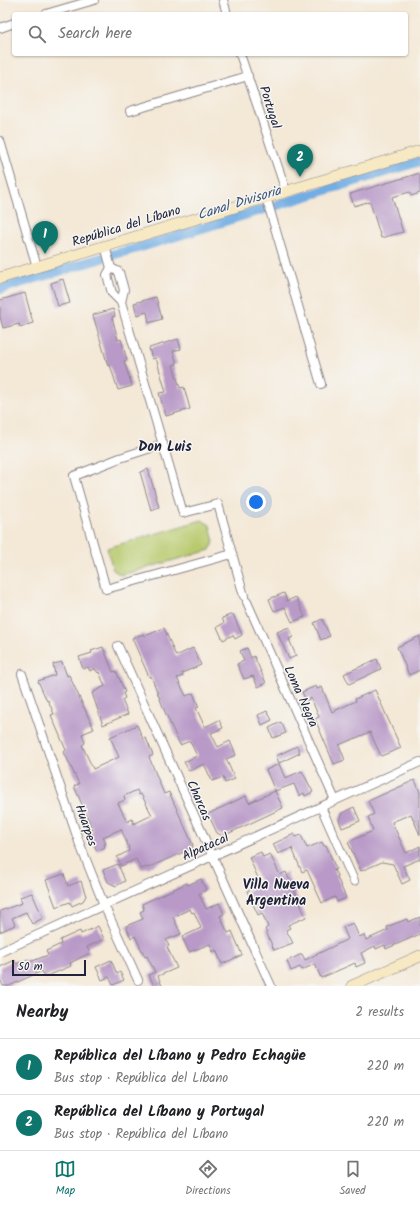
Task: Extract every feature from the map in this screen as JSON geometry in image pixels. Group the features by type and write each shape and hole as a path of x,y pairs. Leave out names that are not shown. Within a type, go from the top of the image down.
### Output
{"main road":[{"name":"República del Líbano","path":"0,278 420,150"},
{"path":"352,986 420,956"}],"street":[{"path":"53,12 94,0"},
{"path":"222,0 226,12"},
{"path":"0,28 12,25"},
{"name":"Portugal","path":"241,56 286,191"},
{"path":"130,111 248,76"},
{"path":"0,141 37,267"},
{"path":"266,197 321,384"},
{"path":"105,246 111,268 107,275 112,293 121,302 163,444 120,458 74,476 106,589 232,554"},
{"path":"111,268 119,272 124,290 121,302"},
{"name":"Loma Negra","path":"163,444 183,513 218,504 245,599 335,800"},
{"name":"Charcas","path":"118,646 271,986"},
{"name":"Huarpes","path":"22,674 80,842 104,904 138,980"},
{"name":"Alpatacal","path":"0,952 420,762"},
{"path":"321,807 354,881"}],"green space":[{"path":"202,520 210,525 214,542 210,550 121,575 113,570 107,548"}],"building":[{"path":"420,173 420,193 411,196 410,192 392,197 403,232 381,238 370,202 354,206 350,194"},
{"path":"63,279 70,303 58,306 51,283"},
{"path":"25,293 33,323 20,327 19,324 3,328 0,317 0,300"},
{"path":"156,297 162,319 149,323 147,312 137,315 134,303"},
{"path":"113,309 115,316 112,317 118,340 121,339 127,360 124,361 132,386 118,390 110,365 108,366 93,315"},
{"path":"178,339 181,349 173,351 177,364 173,365 180,388 184,387 190,409 166,416 159,393 166,392 156,358 152,359 149,348"},
{"path":"148,469 159,507 151,510 140,472"},
{"path":"284,593 287,601 296,597 305,617 292,622 285,607 274,611 269,599"},
{"path":"233,614 242,635 235,639 233,635 223,640 217,627 224,623 222,618"},
{"path":"322,619 330,636 321,640 314,623"},
{"path":"289,627 293,637 289,639 296,656 289,659 277,632"},
{"path":"164,628 176,656 193,648 201,665 182,673 183,676 177,678 186,696 193,693 199,707 196,708 205,727 219,720 223,728 211,733 218,747 230,741 236,755 226,759 235,779 225,783 223,777 212,781 204,764 189,771 184,762 197,756 190,741 180,745 151,676 149,677 132,638 144,634 145,636"},
{"path":"420,636 420,670 409,675 397,647"},
{"path":"103,647 113,672 116,671 125,692 123,693 125,698 122,700 128,714 103,725 92,693 105,686 99,672 98,673 95,670 95,668 90,671 88,667 83,669 79,657 92,653 91,651"},
{"path":"247,648 251,658 254,656 266,683 258,687 253,676 244,679 237,664 244,661 240,651"},
{"path":"377,659 381,669 349,684 344,674"},
{"path":"62,662 67,676 69,675 94,729 82,734 85,743 82,745 93,769 119,757 110,737 137,725 143,739 146,738 153,755 149,757 164,794 169,792 193,845 189,857 186,851 147,868 141,869 136,859 121,866 117,857 129,851 129,848 121,829 103,837 106,844 104,844 105,847 97,851 90,836 93,835 91,831 93,830 74,786 79,784 64,752 66,750 51,715 54,714 38,681 55,675 53,664","holes":["137,790 139,795 141,794 152,815 134,824 132,819 127,822 118,803 125,800 124,796"]},
{"path":"316,686 317,689 322,687 332,712 375,690 401,748 381,756 370,732 339,745 345,760 334,764 315,719 319,717 311,698 306,701 302,692"},
{"path":"267,711 272,720 262,725 258,715"},
{"path":"281,722 286,733 273,738 269,728"},
{"path":"297,746 300,753 279,763 276,756"},
{"path":"279,764 285,778 302,771 313,792 305,796 304,793 299,796 294,784 275,791 266,770"},
{"path":"415,780 420,792 420,835 411,814 392,822 406,853 420,846 420,859 403,866 410,880 402,884 393,864 382,862 361,871 348,842 373,831 368,817 374,814 368,801"},
{"path":"275,791 283,808 223,836 217,833 208,814 246,796 249,803"},
{"path":"354,807 360,821 342,828 339,820 342,813"},
{"path":"294,834 296,837 301,835 307,848 322,842 324,846 326,845 336,869 334,870 346,898 337,902 335,897 322,903 307,870 302,872 292,848 278,854 273,844"},
{"path":"261,852 263,857 270,854 280,875 286,872 306,917 288,925 290,928 286,930 293,943 274,950 265,929 268,927 262,913 258,915 247,891 261,885 249,857"},
{"path":"118,864 125,881 116,886 108,882 103,870"},
{"path":"64,874 68,886 81,881 86,896 83,901 72,906 70,902 56,907 46,880"},
{"path":"201,879 206,890 199,894 206,909 219,903 224,914 220,916 228,933 232,931 242,955 222,964 216,950 213,952 210,944 189,952 182,937 201,928 194,912 192,913 190,909 173,917 181,934 166,940 169,946 167,947 177,968 158,976 162,986 154,986 149,975 155,972 147,956 145,957 135,936 131,938 126,926 143,919 140,912 144,910 142,904 187,883 188,885"},
{"path":"32,893 43,918 32,924 26,912 12,918 15,925 0,932 0,911 22,903 20,897"},
{"path":"420,917 420,934 386,949 385,945 376,949 375,946 361,953 365,963 356,967 355,963 321,978 315,964 302,970 300,967 291,971 287,961 302,954 305,960 348,939 343,927 353,923 359,937 364,935 366,940 388,930 387,927 394,924 407,919 408,922"},
{"path":"98,926 104,939 87,947 90,953 70,963 71,966 45,977 42,971 9,986 3,986 0,979 0,967 15,960 16,964 28,959 30,962 48,955 46,951 61,944 60,940 80,931 81,934"},
{"path":"111,960 117,974 120,972 124,980 113,985 109,977 102,980 96,967"}],"waterway":[{"name":"Canal Divisoria","path":"111,255 420,161"},
{"name":"Canal Divisoria","path":"0,289 102,258"}],"place":[{"name":"República del Líbano y Portugal","path":"300,177"},
{"name":"República del Líbano y Pedro Echagüe","path":"45,254"}],"district":[{"name":"Don Luis","path":"165,446"},
{"name":"Villa Nueva Argentina","path":"276,892"}]}
